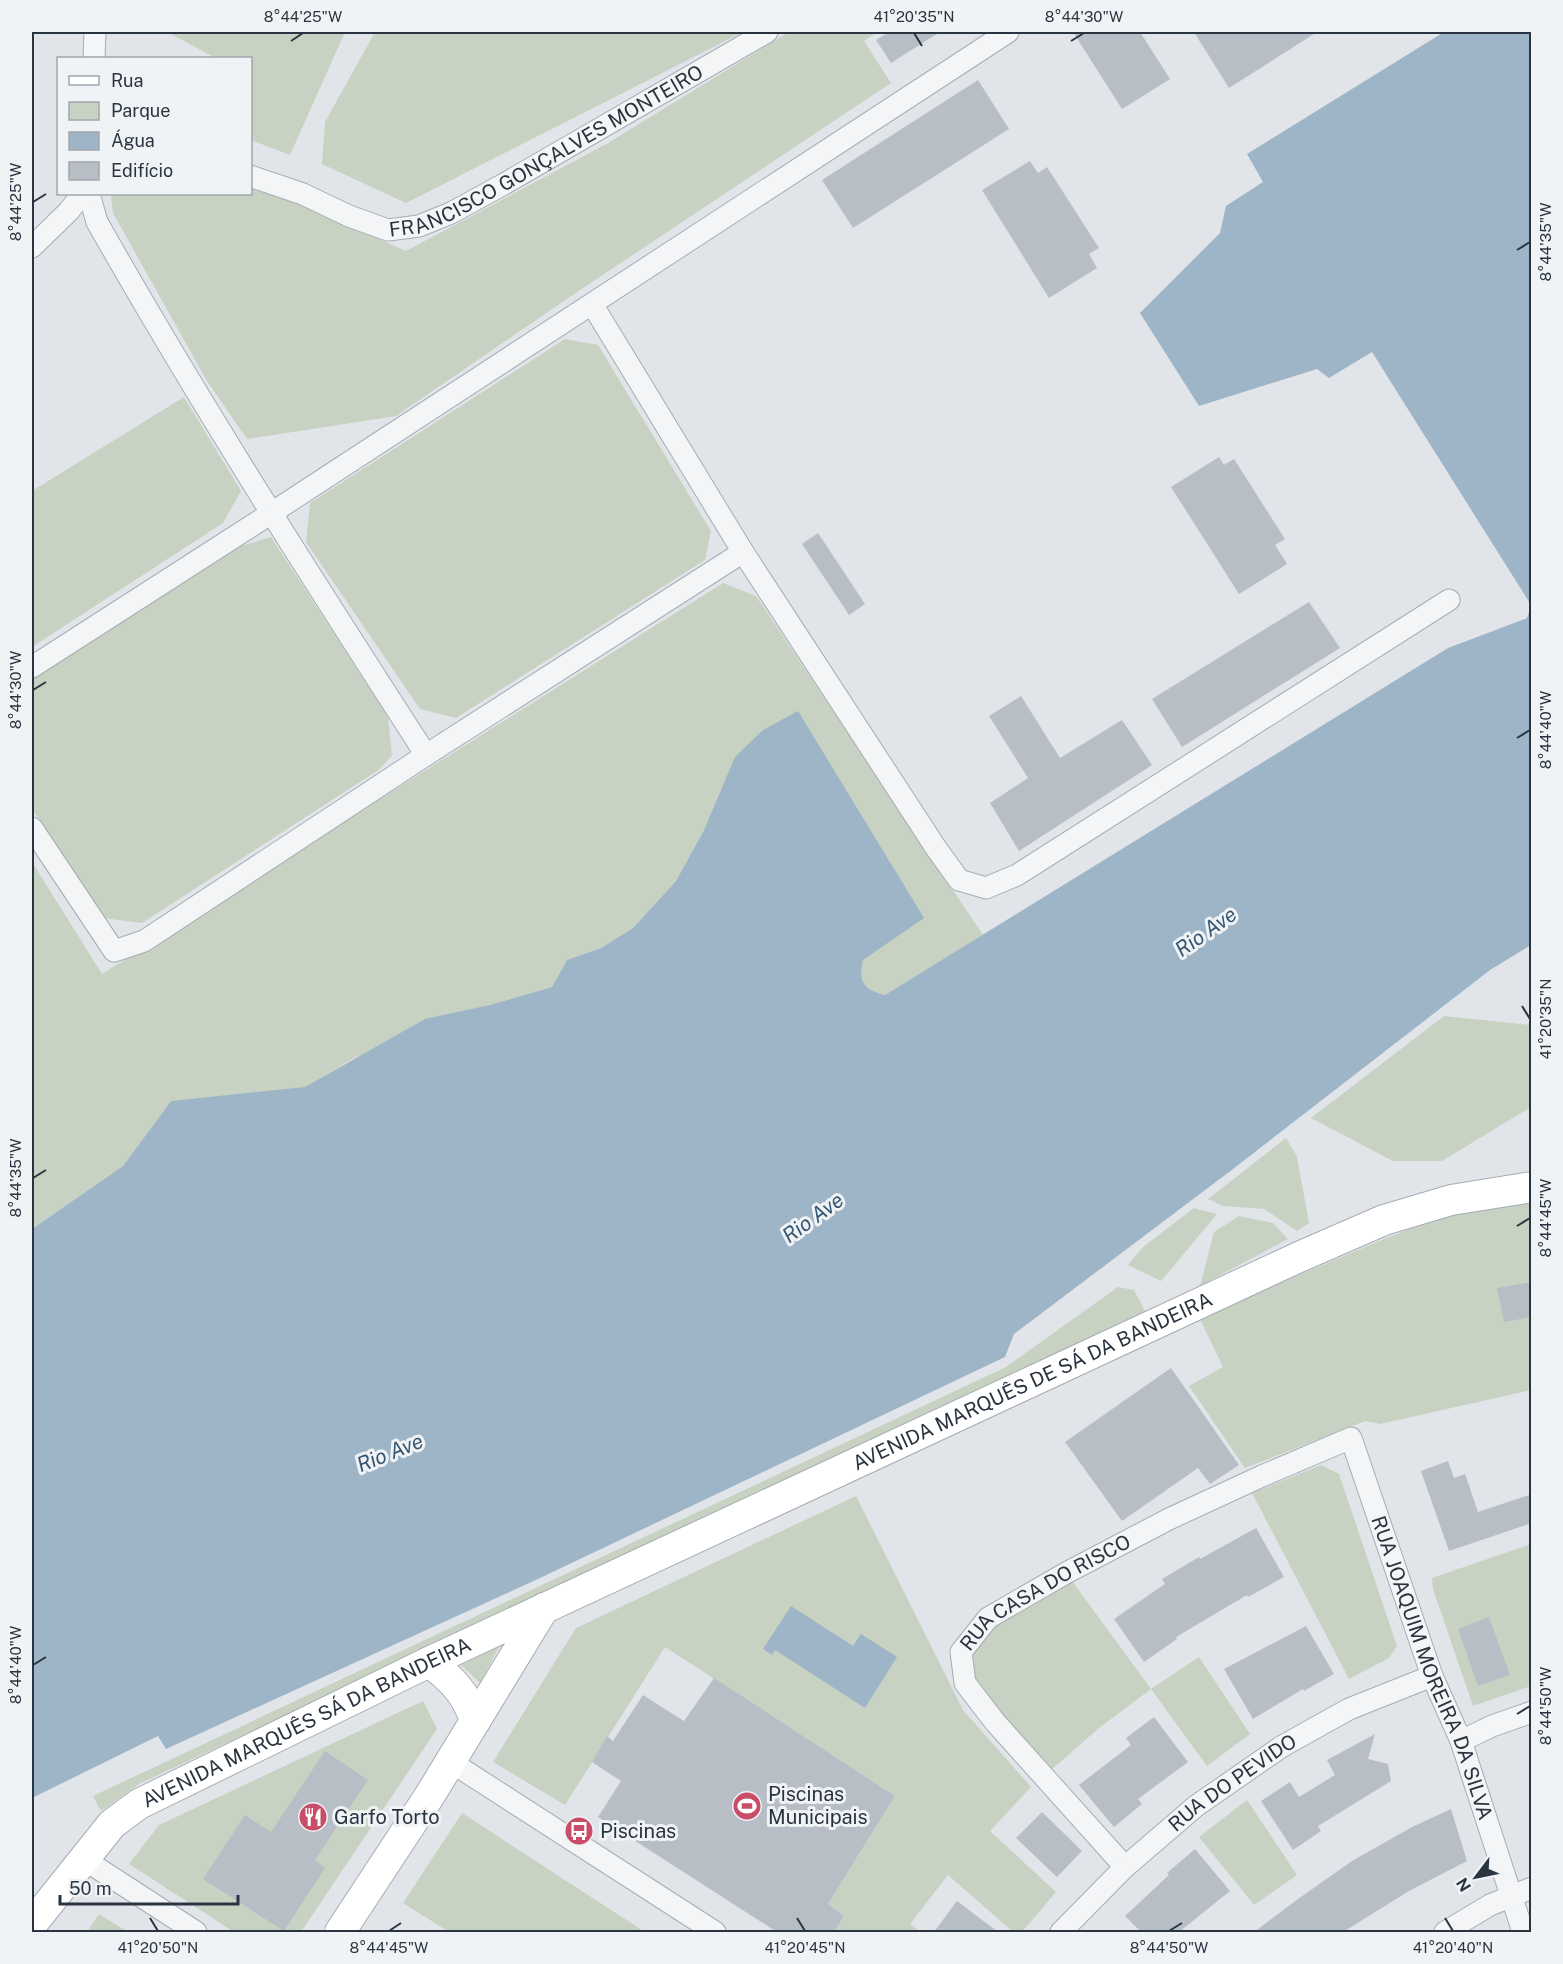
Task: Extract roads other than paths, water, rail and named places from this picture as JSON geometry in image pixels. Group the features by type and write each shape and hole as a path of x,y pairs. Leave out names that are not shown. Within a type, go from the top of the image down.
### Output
{"main road":[{"name":"AVENIDA MARQUÊS DE SÁ DA BANDEIRA","path":"544,1608 1299,1257 1384,1220 1451,1200 1532,1187"},
{"name":"AVENIDA MARQUÊS SÁ DA BANDEIRA","path":"32,1924 112,1824 140,1803 544,1608"},
{"path":"340,1932 451,1762 544,1608"},
{"path":"429,1662 459,1688 470,1704 475,1721"}],"street":[{"path":"94,57 95,32"},
{"name":"FRANCISCO GONÇALVES MONTEIRO","path":"252,177 303,194 349,216 388,230 419,226 451,213 504,184 767,32"},
{"path":"32,667 1008,32"},
{"path":"32,247 69,211 81,195"},
{"path":"88,195 97,222 203,404 270,514 426,755"},
{"path":"592,304 743,552 959,880 986,888 1017,875 1449,600"},
{"path":"32,828 114,951 144,941 426,755 743,552"},
{"name":"RUA JOAQUIM MOREIRA DA SILVA","path":"1351,1438 1432,1676 1461,1741 1522,1932"},
{"name":"RUA CASA DO RISCO","path":"1125,1867 977,1699 965,1683 961,1652 988,1618 1066,1573 1169,1519 1351,1438"},
{"name":"RUA DO PEVIDO","path":"1061,1932 1125,1867 1196,1806 1281,1747 1349,1708 1432,1676"},
{"path":"1461,1741 1491,1726 1532,1712"},
{"path":"451,1762 716,1932"},
{"path":"85,1860 196,1932"},
{"path":"1445,1932 1490,1905 1532,1888"}],"water":[{"path":"1444,32 1531,32 1531,605 1372,352 1329,378 1317,369 1199,406 1140,313 1220,233 1226,206 1263,182 1247,154"},
{"name":"Rio Ave","path":"1531,605 1531,945 1490,970 1233,1169 1014,1334 1005,1357 540,1578 166,1749 158,1736 32,1798 32,1229 123,1166 171,1101 305,1087 425,1019 490,1005 552,987 567,960 601,948 633,928 676,881 704,830 735,757 763,730 798,711 924,918 863,960 861,974 864,984 872,991 885,995 1448,648 1527,618"},
{"path":"791,1606 853,1646 861,1634 897,1657 865,1708 775,1650 772,1655 763,1649"}],"place":[{"name":"Piscinas Municipais","path":"747,1806"},
{"name":"Garfo Torto","path":"313,1817"},
{"name":"Piscinas","path":"579,1831"}]}
